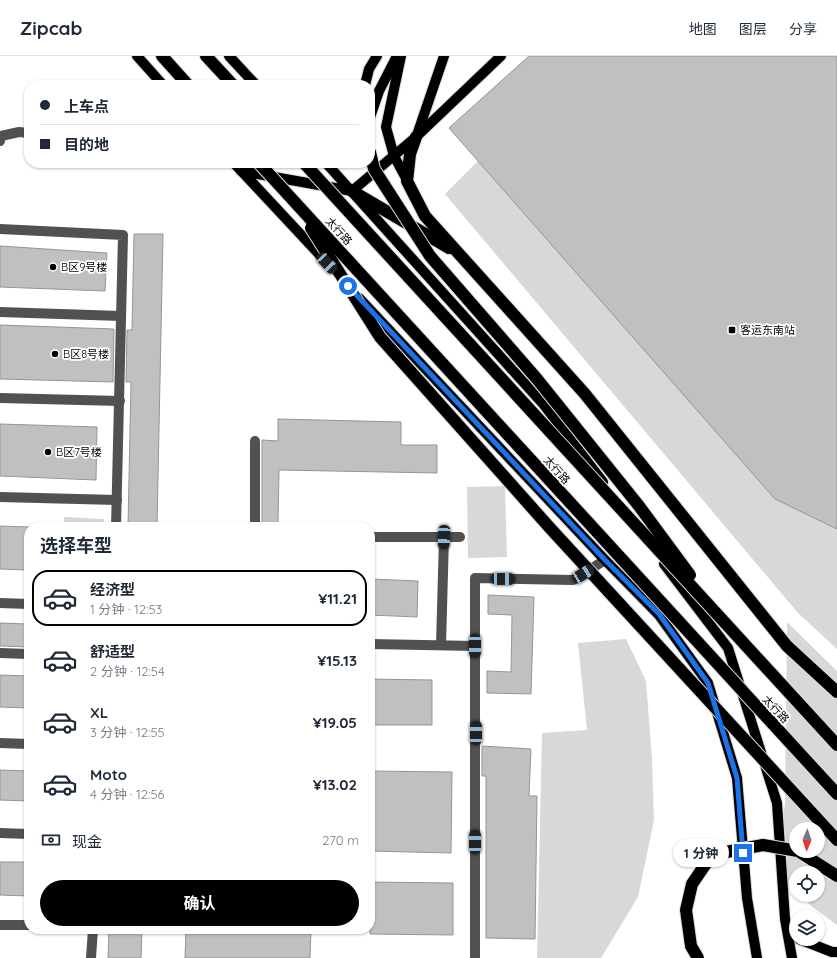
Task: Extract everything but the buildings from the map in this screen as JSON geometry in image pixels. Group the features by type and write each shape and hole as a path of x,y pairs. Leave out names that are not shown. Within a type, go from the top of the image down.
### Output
{"highway":[{"path":"162,56 184,80"},
{"path":"206,56 228,80"},
{"path":"416,137 410,154 407,181 425,216 585,394 786,646 837,692"},
{"name":"太行路","path":"264,168 837,794"},
{"name":"太行路","path":"309,168 837,745"},
{"path":"374,168 430,256 542,385 639,506 727,626"},
{"path":"352,192 459,253"},
{"path":"294,201 380,337 550,528 837,840"},
{"path":"698,958 690,946 686,910 692,884 707,862 726,852 763,845 798,851 837,876"}],"main road":[{"path":"137,56 159,80"},
{"path":"229,56 251,80"},
{"path":"366,80 369,70 376,56"},
{"path":"375,103 379,91 397,56"},
{"path":"401,56 386,127 394,156 409,184"},
{"path":"416,137 444,56"},
{"path":"352,192 416,137 500,56"},
{"path":"238,168 605,560 659,614 708,683 737,778 746,898 757,958"},
{"path":"330,168 544,405 728,648 777,803 785,919 792,958"},
{"path":"241,171 352,192"},
{"path":"817,946 832,952 837,952"}],"street":[{"path":"0,140 1,136 19,132 24,132"},
{"path":"0,229 123,235 116,522"},
{"path":"0,312 121,316"},
{"path":"0,398 120,401"},
{"path":"255,441 255,522"},
{"path":"0,497 117,500"},
{"path":"375,537 460,537"},
{"path":"441,645 444,537"},
{"path":"475,958 475,578 573,580 605,560"},
{"path":"0,603 24,604"},
{"path":"375,644 475,646"},
{"path":"0,653 24,654"},
{"path":"0,744 24,744"},
{"path":"0,834 24,834"},
{"path":"0,925 24,925"},
{"path":"91,958 93,934"}],"shaded area":[{"path":"478,161 837,529 837,649 798,613 445,194"},
{"path":"505,486 507,557 468,558 467,487"},
{"path":"64,517 104,519 104,522 64,522"},
{"path":"787,622 837,671 837,925 825,916 825,910 816,910 807,902 825,902 825,866 789,866 789,881 777,867 785,803"},
{"path":"626,639 646,681 652,759 654,820 638,897 601,958 537,958 542,733 587,730 578,643"}],"place":[{"name":"B区9号楼","path":"53,267"},
{"name":"客运东南站","path":"732,330"},
{"name":"B区8号楼","path":"55,354"},
{"name":"B区7号楼","path":"48,452"}],"route":[{"path":"348,286 605,560 659,614 708,683 737,778 743,853"}]}
